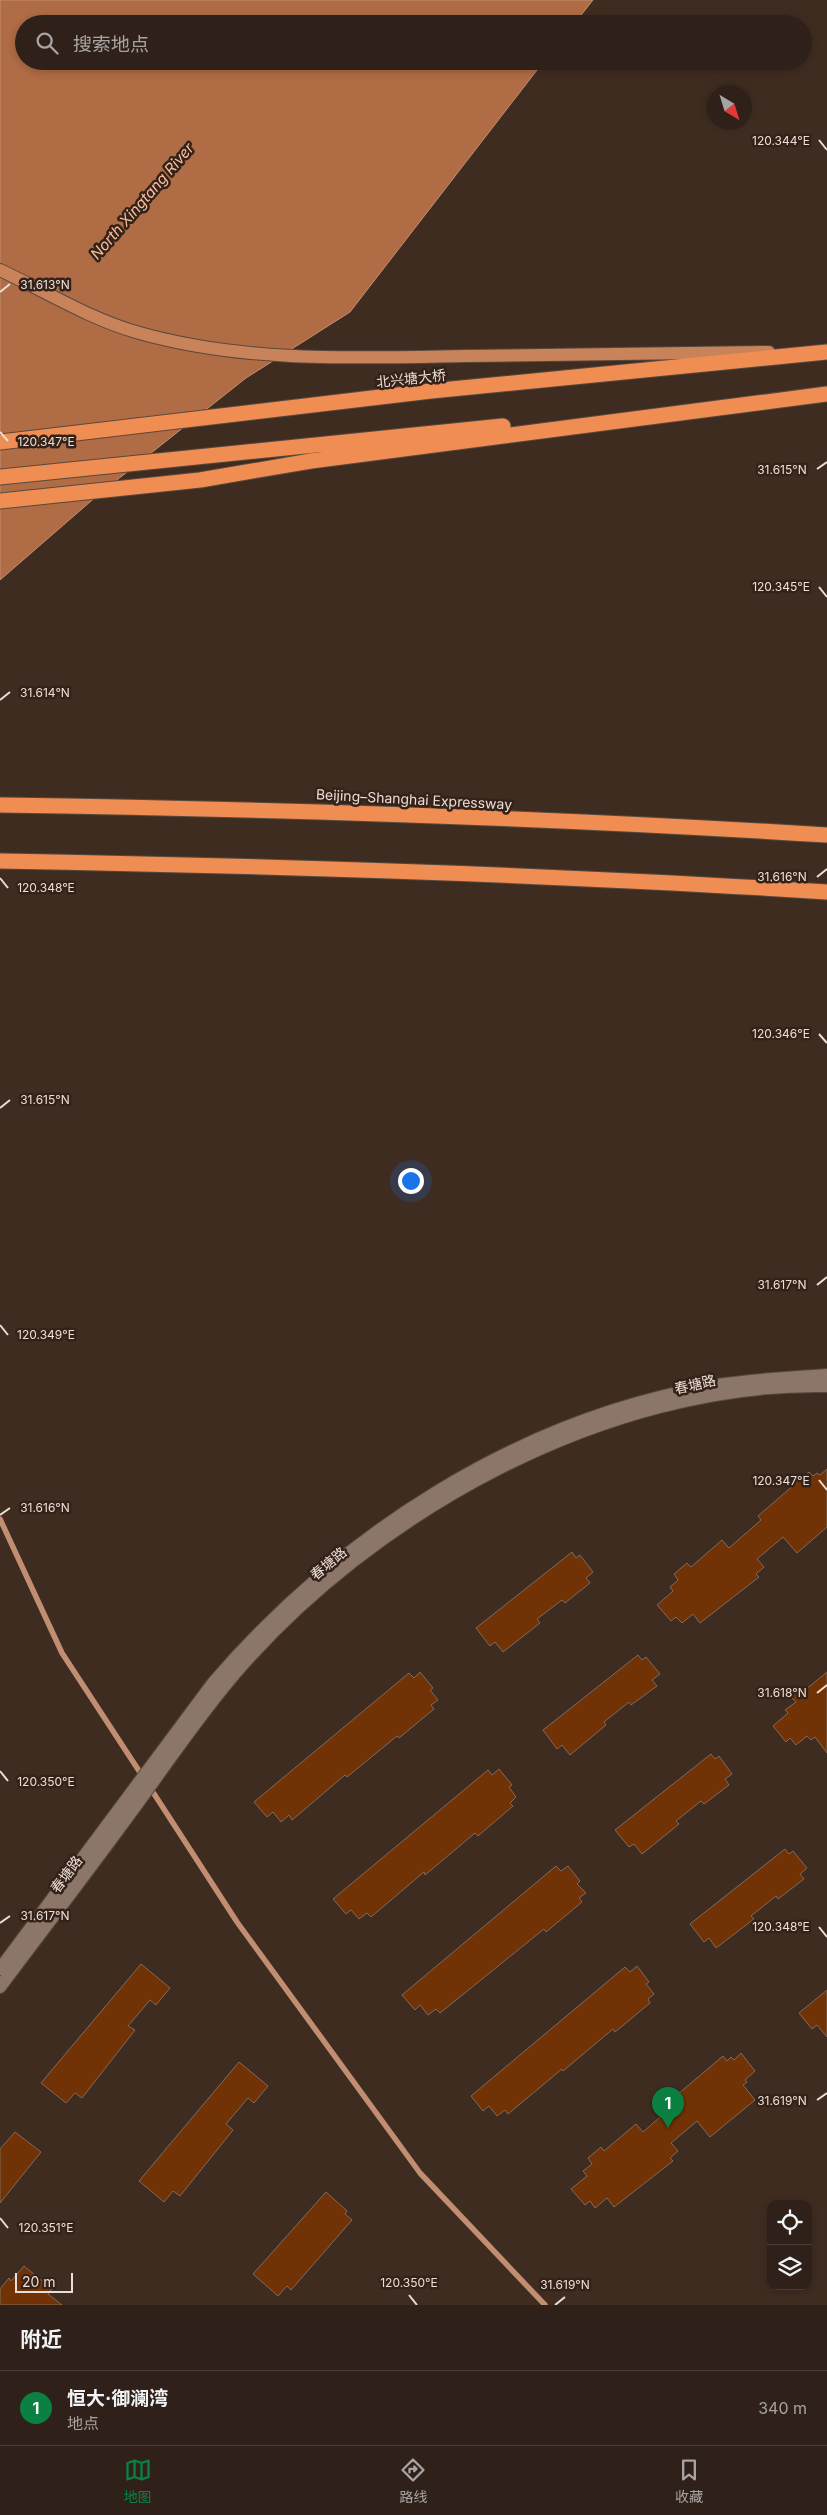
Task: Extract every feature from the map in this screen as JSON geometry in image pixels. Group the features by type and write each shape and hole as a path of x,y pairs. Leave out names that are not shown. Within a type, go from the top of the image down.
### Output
{"highway":[{"name":"北兴塘大桥","path":"0,442 431,391 827,351"},
{"path":"0,477 827,394"},
{"path":"0,501 200,480 311,461 827,394"},
{"name":"Beijing–Shanghai Expressway","path":"0,805 296,810 827,835"},
{"path":"0,861 293,866 700,883 827,892"}],"main road":[{"path":"0,261 18,279"},
{"path":"0,270 64,304 136,332 229,352 335,357 425,357 827,351"}],"street":[{"name":"春塘路","path":"0,1987 163,1758 213,1683 248,1643 289,1602 360,1544 449,1484 497,1458 540,1438 632,1406 717,1385 827,1375"},
{"name":"春塘路","path":"163,1758 232,1677 296,1610 364,1552 439,1502 504,1464 593,1428 657,1408 731,1391 827,1386"},
{"name":"春塘路","path":"0,1969 123,1814"}],"water":[{"name":"North Xingtang River","path":"0,0 593,0 581,15 15,15 15,70 537,70 350,312 246,378 98,495 0,580"}],"building":[{"path":"827,1469 827,1527 797,1553 783,1537 757,1559 764,1567 756,1574 759,1577 700,1623 693,1614 682,1623 676,1617 671,1621 657,1605 673,1591 670,1587 678,1580 674,1574 687,1563 691,1567 722,1540 729,1548 761,1520 758,1516 809,1472 813,1476 817,1473 820,1475"},
{"path":"572,1552 576,1558 580,1555 593,1572 586,1578 590,1583 565,1603 562,1600 537,1619 540,1623 503,1652 495,1642 490,1646 476,1628"},
{"path":"638,1655 642,1660 646,1657 660,1674 652,1680 657,1686 631,1705 629,1702 604,1722 606,1725 570,1755 562,1745 557,1749 543,1730"},
{"path":"420,1672 433,1688 430,1690 438,1700 431,1705 434,1709 399,1738 397,1736 347,1777 345,1775 292,1820 289,1815 281,1822 273,1812 267,1817 254,1802 409,1673 414,1678"},
{"path":"827,1672 827,1753 815,1737 811,1740 807,1736 796,1745 790,1738 786,1742 773,1726 788,1713 785,1710 796,1702 790,1696 800,1688 805,1690"},
{"path":"711,1754 715,1759 719,1756 732,1774 725,1779 729,1785 704,1804 701,1801 676,1821 679,1824 642,1854 634,1844 629,1847 615,1830"},
{"path":"499,1769 512,1785 509,1787 516,1797 510,1803 513,1806 478,1836 475,1833 425,1875 424,1872 371,1917 367,1913 359,1919 351,1910 346,1914 333,1899 488,1770 492,1775"},
{"path":"785,1849 789,1854 793,1851 807,1868 800,1874 804,1879 778,1899 776,1896 751,1916 754,1919 716,1948 709,1938 704,1942 690,1924"},
{"path":"556,1866 561,1871 568,1866 580,1881 577,1884 586,1893 579,1898 582,1902 546,1932 544,1929 440,2013 436,2009 428,2015 420,2005 415,2010 402,1995"},
{"path":"141,1964 170,1988 156,2005 150,2000 128,2026 135,2030 82,2098 75,2093 66,2103 41,2083"},
{"path":"637,1966 649,1982 646,1984 654,1994 648,1999 650,2003 615,2032 613,2029 508,2114 505,2110 497,2116 489,2106 483,2111 471,2096 625,1967 630,1972"},
{"path":"827,1990 827,2037 817,2025 812,2029 799,2013"},
{"path":"741,2053 755,2071 745,2080 747,2082 743,2085 755,2100 710,2137 697,2121 671,2143 678,2151 670,2158 673,2161 614,2207 607,2198 595,2208 590,2201 585,2205 571,2189 587,2176 583,2171 592,2164 588,2158 601,2147 604,2151 636,2124 643,2132 675,2104 671,2100 723,2056 727,2061 731,2057 734,2060"},
{"path":"239,2062 268,2086 254,2103 248,2098 226,2124 233,2130 180,2196 173,2191 164,2202 139,2181"},
{"path":"15,2132 41,2152 0,2203 0,2149"},
{"path":"326,2192 347,2211 345,2214 352,2220 291,2290 287,2286 278,2296 253,2274"},
{"path":"24,2266 52,2289 48,2294 62,2305 0,2305 0,2289 9,2278 11,2281"}],"waterway":[{"path":"0,1519 62,1653 143,1777"},
{"path":"149,1786 237,1922 420,2173 545,2305"}],"place":[{"name":"恒大·御澜湾","path":"668,2128"}]}
